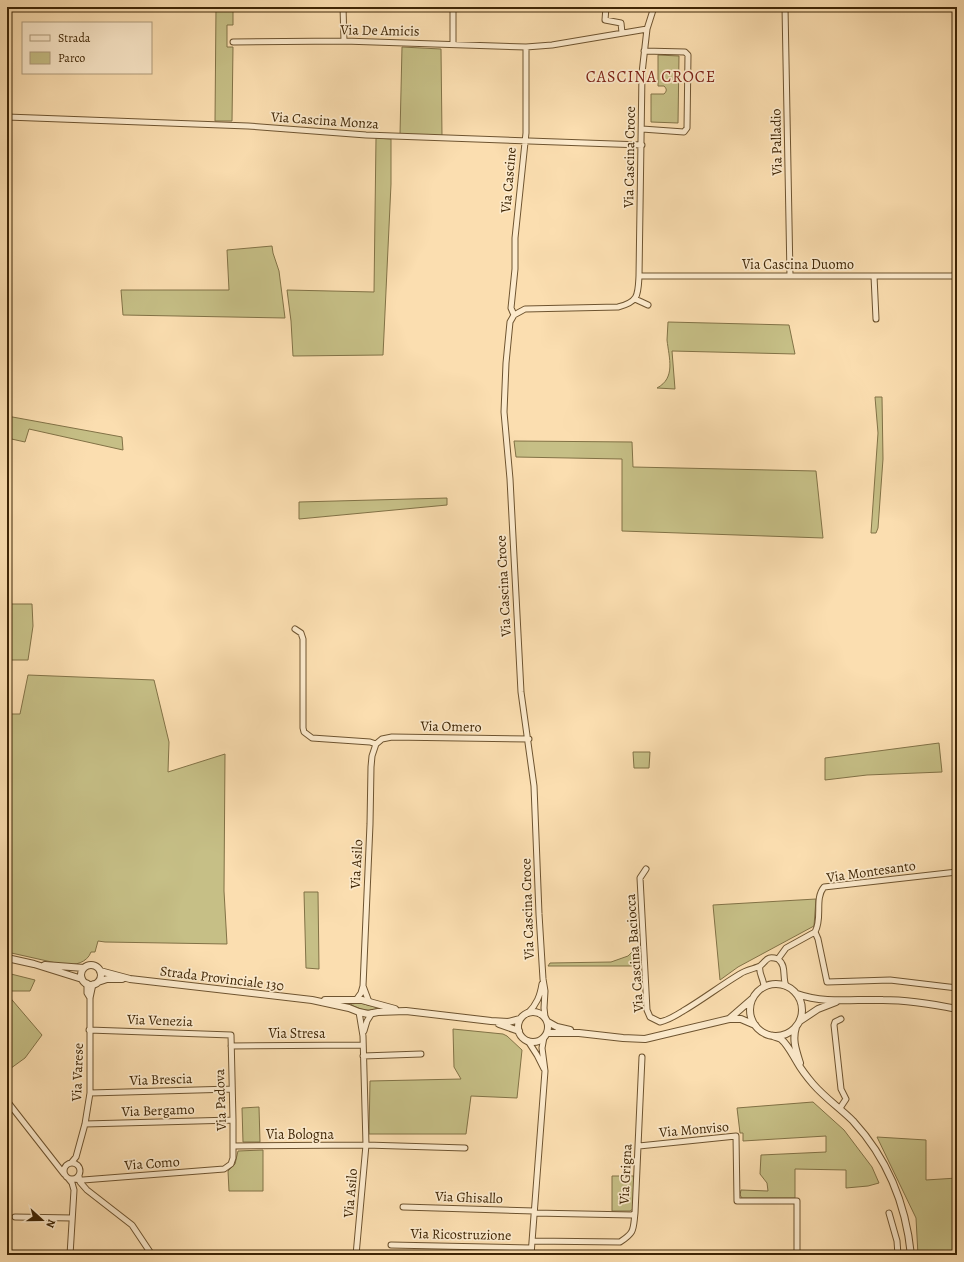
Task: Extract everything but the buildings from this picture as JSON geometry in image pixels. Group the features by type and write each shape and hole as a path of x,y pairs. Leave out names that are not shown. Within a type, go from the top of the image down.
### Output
{"street":[{"path":"343,7 344,41"},
{"path":"453,7 454,44"},
{"path":"606,7 605,20 621,23 622,33"},
{"name":"Via Cascina Croce","path":"635,299 639,276 644,51 647,29 654,7"},
{"name":"Via Palladio","path":"786,7 790,276"},
{"name":"Via De Amicis","path":"233,42 344,41 526,47 552,45 647,29"},
{"name":"Via Cascine","path":"514,315 511,308 515,269 517,213 526,133 526,47"},
{"path":"642,129 684,132 687,128 688,56 685,52 644,51"},
{"name":"Via Cascina Monza","path":"7,117 248,126 366,135 642,144"},
{"path":"956,276 957,253"},
{"name":"Via Cascina Duomo","path":"639,276 956,276"},
{"path":"874,276 876,319"},
{"path":"514,315 525,309 618,307 630,304 635,299 648,305"},
{"name":"Via Cascina Croce","path":"514,315 510,322 508,340 504,381 504,412 511,501 518,660 534,786 539,914 543,981 545,991 544,1008 546,1019"},
{"path":"295,629 301,633 302,639 304,732 312,738 370,742 376,744"},
{"name":"Via Omero","path":"376,744 382,739 392,737 528,739"},
{"name":"Via Asilo","path":"356,1000 361,993 363,986 371,767 372,756 376,744"},
{"name":"Via Cascina Baciocca","path":"646,868 640,878 647,1010 650,1017 660,1022 669,1019 698,1003 739,974 760,966 765,960 778,959 786,948 815,932"},
{"name":"Via Montesanto","path":"957,872 824,886 820,891 818,924 815,932 818,939 827,982 890,980 957,988"},
{"path":"7,958 34,964 90,982 100,977 100,971 92,965 84,968 81,974 90,982"},
{"path":"778,959 783,963 783,977 786,986"},
{"path":"34,964 84,968"},
{"path":"760,966 760,973 764,979 764,987"},
{"path":"750,969 760,973"},
{"name":"Strada Provinciale 130","path":"100,971 130,979"},
{"name":"Strada Provinciale 130","path":"90,982 107,979 130,979 312,1000 349,1008 359,1012 372,1013 406,1011"},
{"name":"Via Cascina Croce","path":"528,1013 535,1006 543,981"},
{"name":"Via Varese","path":"79,1145 80,1168 73,1178 65,1168 76,1157 90,1093 90,998 88,993 90,982"},
{"path":"729,1019 764,987 773,984 786,986 797,994 806,998 837,1001 911,1001 957,1009"},
{"name":"Via Asilo","path":"363,986 369,1002"},
{"path":"797,994 802,1007 800,1020 793,1035 794,1044 804,1072"},
{"path":"753,998 750,1012 755,1025"},
{"name":"Strada Provinciale 130","path":"312,1000 362,1000 406,1011 491,1022 508,1022 520,1019 528,1013"},
{"path":"800,1020 818,1009 837,1001"},
{"name":"Via Asilo","path":"356,1255 366,1145 363,1036 359,1012"},
{"path":"528,1013 537,1012 557,1027 580,1033 645,1039 729,1019 741,1019 755,1025 766,1034 781,1039 818,1090 854,1122 885,1166 896,1188 906,1219 911,1255"},
{"name":"Via Asilo","path":"363,1036 367,1021 372,1013"},
{"path":"520,1019 518,1027 519,1031 537,1055 544,1070"},
{"path":"531,1255 544,1070 542,1048 546,1035 546,1019"},
{"path":"840,1108 846,1099 841,1089 834,1025 835,1022 841,1019"},
{"name":"Strada Provinciale 130","path":"491,1022 519,1031"},
{"path":"773,1036 785,1034 796,1027"},
{"name":"Via Venezia","path":"90,1030 230,1035"},
{"path":"528,1041 536,1042 546,1035 580,1033"},
{"name":"Via Padova","path":"230,1035 234,1146 231,1164"},
{"name":"Via Stresa","path":"231,1046 363,1045"},
{"path":"363,1056 420,1054"},
{"name":"Via Grigna","path":"534,1212 632,1215 635,1213 642,1057"},
{"name":"Via Brescia","path":"90,1093 232,1089"},
{"path":"7,1101 54,1162 132,1225 152,1255"},
{"name":"Via Bergamo","path":"84,1124 233,1120"},
{"name":"Via Monviso","path":"639,1146 736,1136 737,1201 797,1201 797,1255"},
{"name":"Via Bologna","path":"234,1146 366,1145 465,1148"},
{"path":"54,1162 76,1164 80,1168"},
{"name":"Via Como","path":"73,1178 93,1180 224,1169 231,1164"},
{"path":"70,1255 74,1194 73,1178"},
{"path":"92,1194 88,1186 93,1180"},
{"path":"74,1194 80,1189 87,1190"},
{"name":"Via Ghisallo","path":"403,1207 534,1212"},
{"path":"532,1241 620,1242 631,1235 633,1231 635,1213"},
{"path":"888,1213 897,1241 898,1255"},
{"path":"15,1217 72,1218"},
{"name":"Via Ricostruzione","path":"391,1245 531,1248"}],"green space":[{"path":"216,7 233,7 233,25 227,25 227,47 233,47 232,121 215,121"},
{"path":"402,47 441,49 442,136 400,134"},
{"path":"658,55 679,56 678,123 651,122 651,94 664,94 666,92 666,88 664,86 658,86"},
{"path":"376,138 391,139 391,184 383,355 293,356 287,290 374,292"},
{"path":"272,246 279,271 285,318 123,315 121,290 229,290 227,250"},
{"path":"668,322 789,325 795,354 672,351 675,389 657,388 667,379 670,367 667,340"},
{"path":"875,397 882,397 883,459 878,528 876,533 871,533 878,433"},
{"path":"7,416 122,437 123,450 29,429 25,442 7,438"},
{"path":"514,441 632,442 633,467 816,471 823,538 622,531 622,459 516,457"},
{"path":"447,498 447,505 299,519 299,502"},
{"path":"7,604 32,604 33,626 28,660 7,660"},
{"path":"28,675 154,680 169,742 168,772 225,754 224,891 227,944 98,941 95,952 91,952 87,959 77,964 69,965 7,952 7,714 20,714"},
{"path":"939,743 942,772 867,775 825,780 825,758"},
{"path":"633,752 650,752 649,768 634,768"},
{"path":"304,892 318,892 319,969 306,968"},
{"path":"816,899 814,926 738,967 720,980 713,905"},
{"path":"638,946 639,966 548,966 550,963 611,962 628,956"},
{"path":"7,973 35,980 30,991 7,991"},
{"path":"7,994 42,1035 25,1058 7,1071"},
{"path":"360,1003 378,1008 368,1010 351,1005"},
{"path":"453,1029 503,1034 522,1050 517,1098 471,1096 466,1134 369,1134 370,1081 461,1079 454,1067"},
{"path":"813,1102 844,1130 872,1167 879,1183 868,1186 846,1188 846,1170 795,1169 795,1198 742,1198 740,1195 741,1190 768,1191 767,1183 760,1174 761,1155 826,1152 826,1136 743,1141 743,1133 740,1133 737,1108"},
{"path":"259,1107 260,1142 243,1142 242,1108"},
{"path":"877,1137 926,1140 926,1180 957,1178 957,1255 918,1255 916,1218"},
{"path":"263,1150 263,1191 229,1191 228,1171 235,1164 238,1151"},
{"path":"612,1176 634,1176 633,1209 630,1211 612,1211"}],"district":[{"name":"CASCINA CROCE","path":"651,76"}]}
